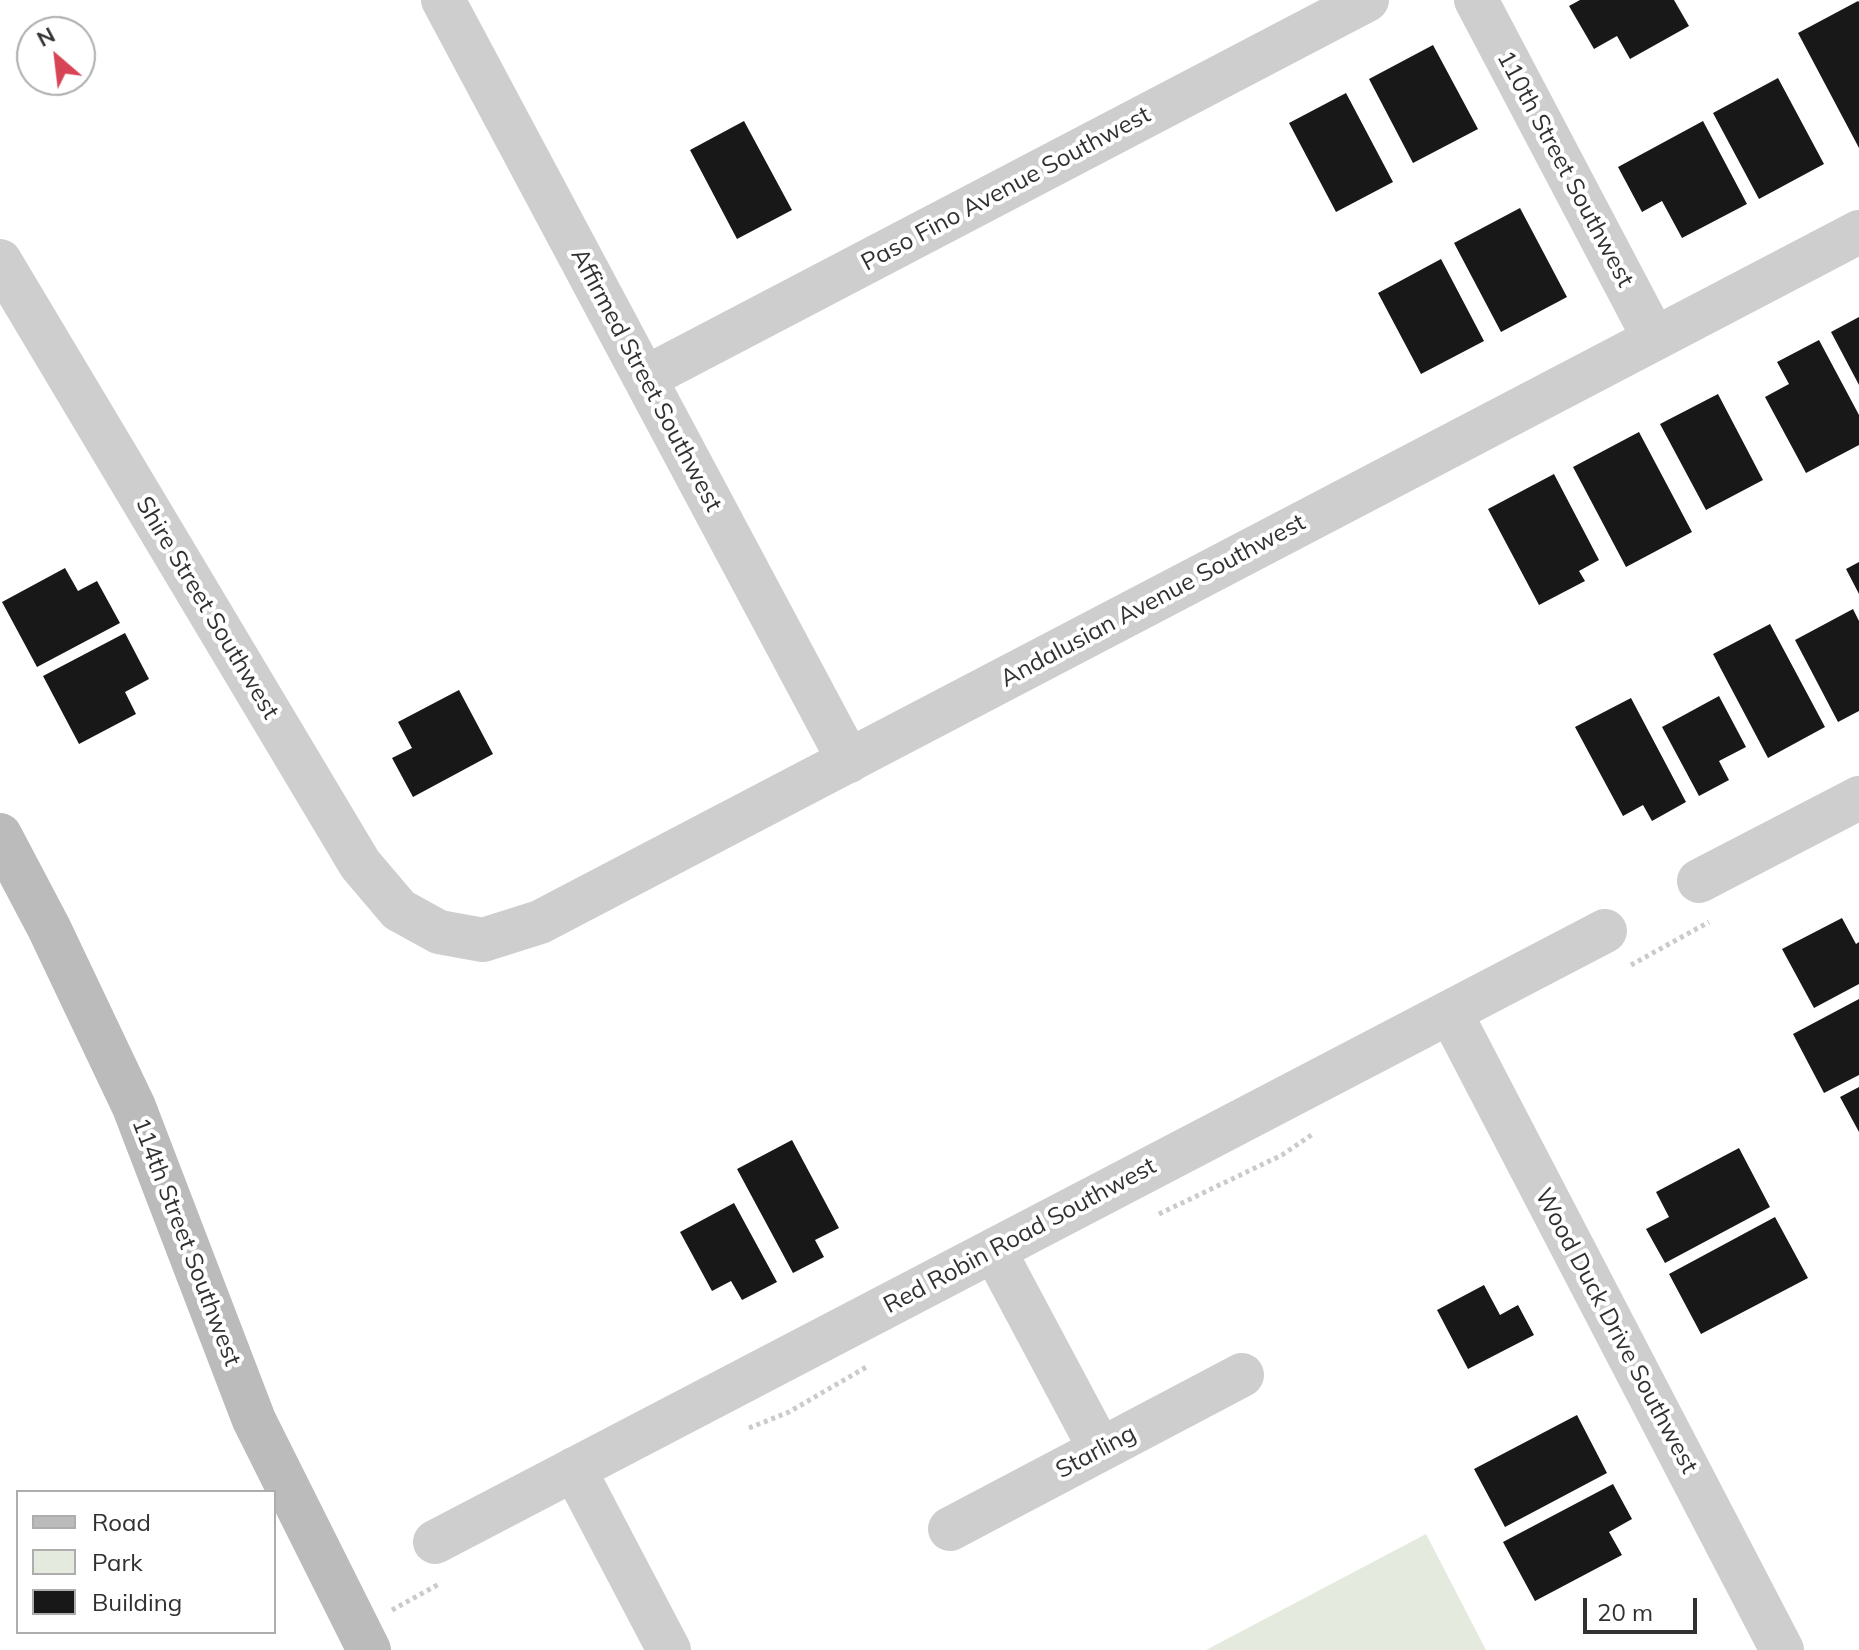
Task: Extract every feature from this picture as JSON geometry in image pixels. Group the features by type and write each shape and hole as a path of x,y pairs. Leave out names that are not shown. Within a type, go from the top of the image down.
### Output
{"street":[{"name":"Affirmed Street Southwest","path":"443,0 849,761"},
{"name":"Paso Fino Avenue Southwest","path":"645,378 1367,0"},
{"name":"110th Street Southwest","path":"1476,0 1654,338"},
{"name":"Andalusian Avenue Southwest","path":"439,932 483,940 540,922 1859,232"},
{"name":"Shire Street Southwest","path":"0,261 360,864 399,910 439,932"},
{"path":"1708,899 1859,798"},
{"name":"114th Street Southwest","path":"0,835 49,928 134,1107 254,1420 369,1650"},
{"name":"Red Robin Road Southwest","path":"435,1542 1605,931"},
{"name":"Wood Duck Drive Southwest","path":"1450,1012 1782,1650"},
{"path":"994,1250 1100,1449"},
{"name":"Starling","path":"950,1529 1242,1375"},
{"path":"574,1469 669,1650"}],"path":[{"path":"1627,967 1708,899"}],"green space":[{"path":"1426,1534 1486,1650 1206,1650"}],"building":[{"path":"1580,0 1674,0 1689,26 1630,59 1617,36 1594,49 1569,6"},
{"path":"1859,2 1859,148 1798,33"},
{"path":"1433,45 1478,129 1413,163 1369,79"},
{"path":"1778,78 1824,164 1759,199 1713,113"},
{"path":"1346,93 1393,182 1336,212 1289,123"},
{"path":"744,121 792,210 737,239 690,150"},
{"path":"1703,121 1747,204 1682,238 1662,201 1642,212 1618,167"},
{"path":"1520,208 1567,297 1501,332 1454,243"},
{"path":"1441,259 1484,341 1421,374 1378,293"},
{"path":"1859,317 1859,385 1831,332"},
{"path":"1819,340 1859,415 1859,445 1806,473 1765,397 1789,384 1777,362"},
{"path":"1718,394 1763,480 1706,510 1660,424"},
{"path":"1639,432 1692,532 1626,567 1573,467"},
{"path":"1554,474 1599,560 1579,571 1585,581 1539,605 1488,509"},
{"path":"1859,562 1859,594 1846,569"},
{"path":"65,568 78,591 97,581 120,623 37,667 2,602"},
{"path":"1853,609 1859,621 1859,711 1838,722 1795,640"},
{"path":"1770,624 1825,727 1768,758 1713,654"},
{"path":"125,633 149,679 125,692 136,714 79,744 43,676"},
{"path":"459,690 493,754 413,797 392,758 412,748 398,722"},
{"path":"1719,696 1746,747 1719,761 1729,780 1699,796 1662,727"},
{"path":"1631,698 1686,802 1652,821 1643,805 1623,816 1575,727"},
{"path":"1842,918 1856,944 1859,942 1859,984 1814,1008 1782,949"},
{"path":"1859,999 1859,1075 1824,1093 1793,1034"},
{"path":"1859,1087 1859,1132 1840,1097"},
{"path":"792,1140 839,1228 815,1240 824,1257 793,1273 737,1169"},
{"path":"1739,1148 1770,1207 1665,1263 1646,1229 1669,1217 1656,1192"},
{"path":"734,1203 777,1282 742,1300 731,1281 712,1291 680,1232"},
{"path":"1775,1217 1808,1278 1701,1334 1669,1274"},
{"path":"1484,1285 1500,1315 1518,1305 1534,1335 1468,1369 1437,1310"},
{"path":"1577,1415 1607,1473 1505,1527 1474,1469"},
{"path":"1613,1484 1632,1519 1609,1532 1622,1555 1535,1601 1503,1542"}]}
